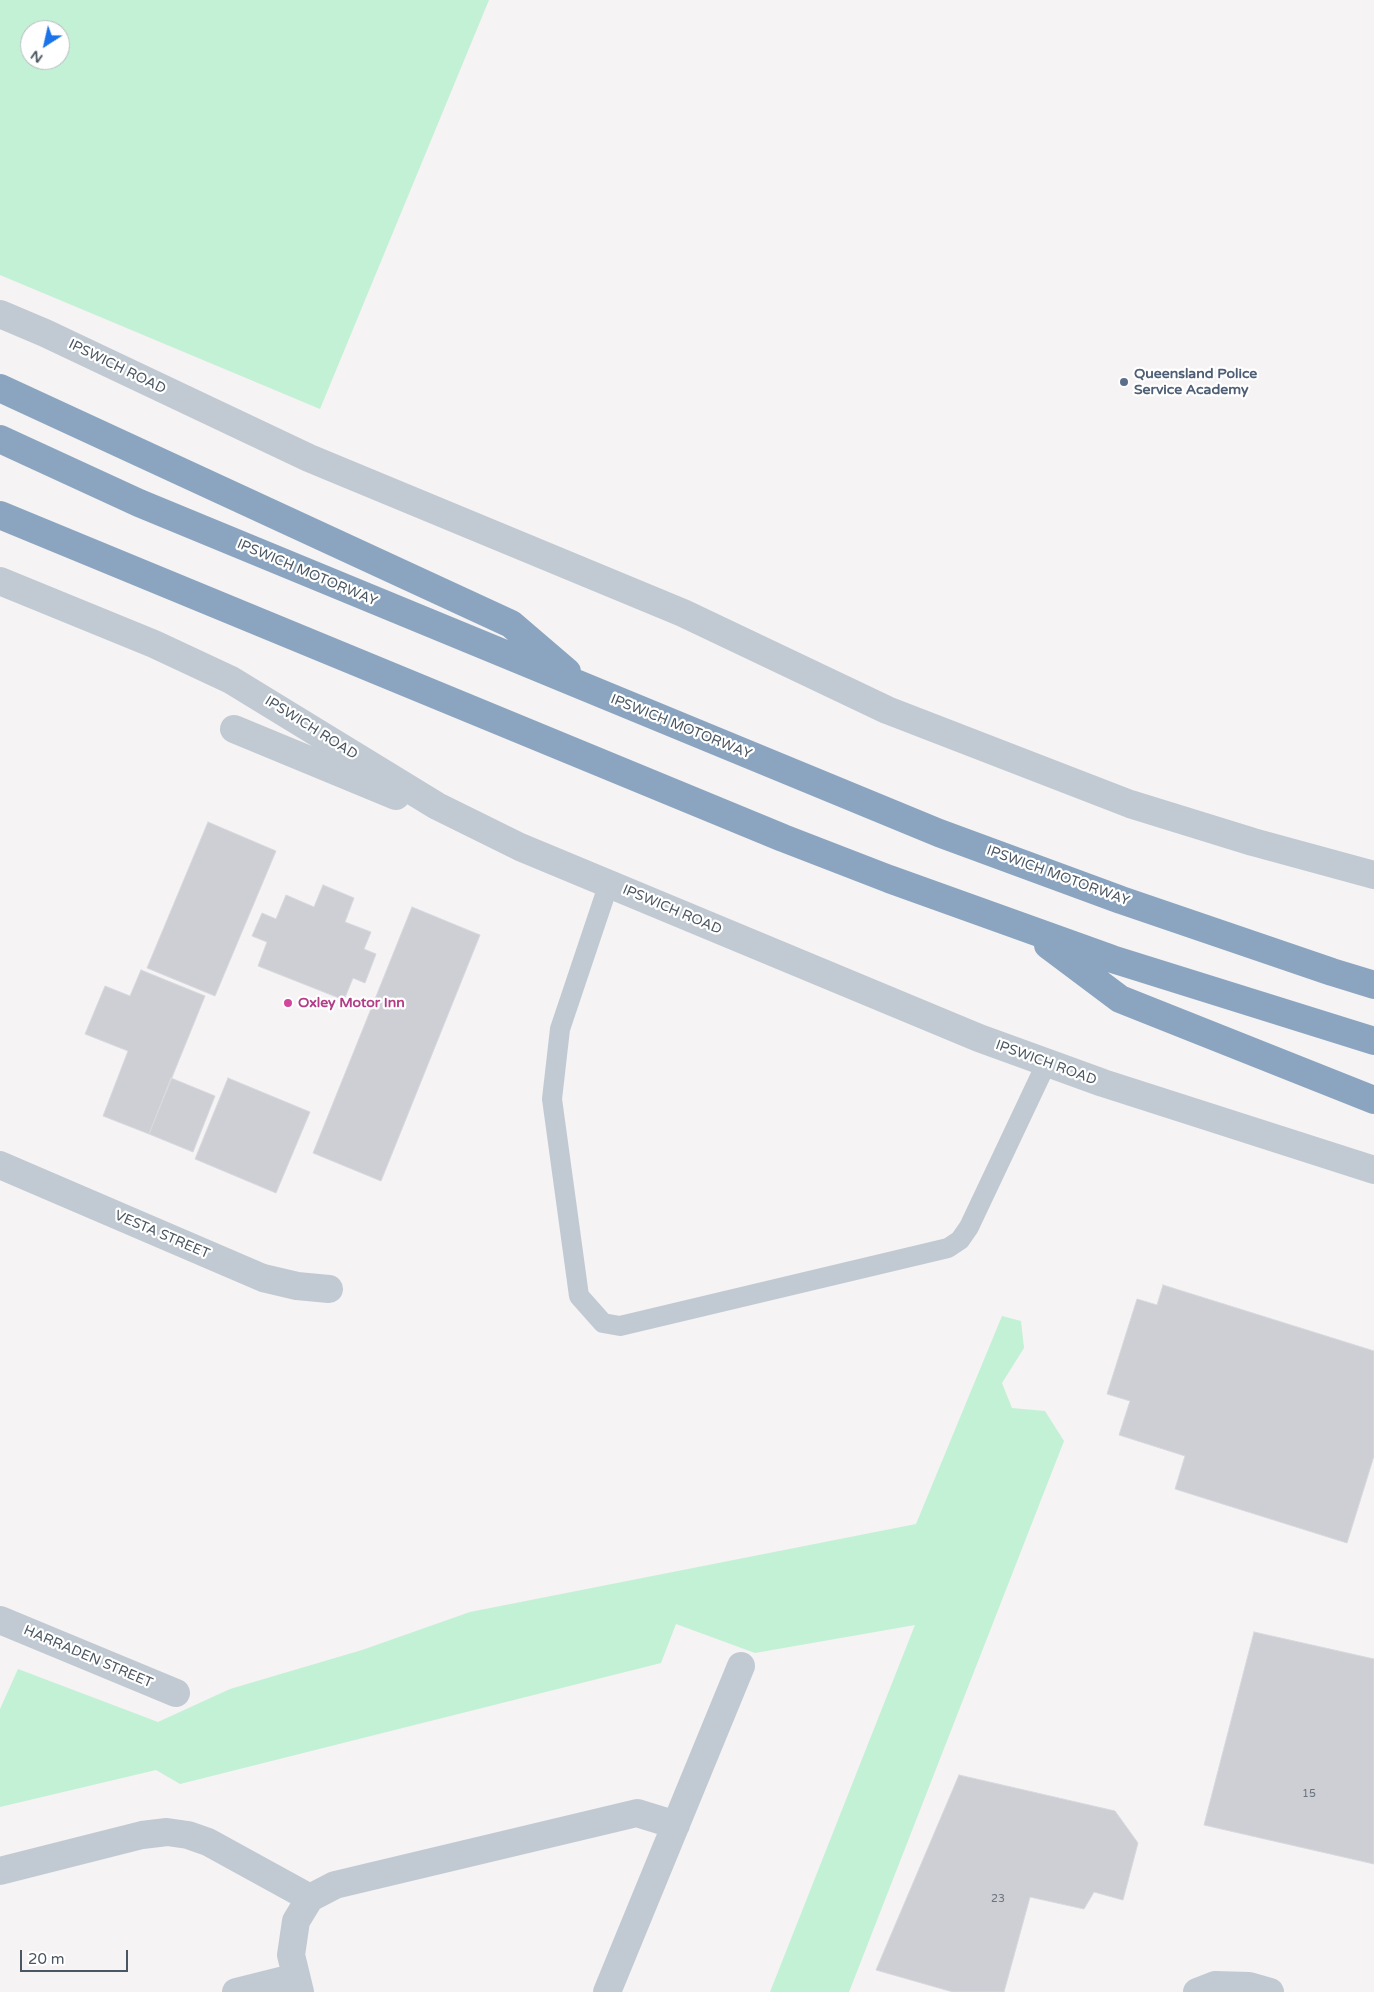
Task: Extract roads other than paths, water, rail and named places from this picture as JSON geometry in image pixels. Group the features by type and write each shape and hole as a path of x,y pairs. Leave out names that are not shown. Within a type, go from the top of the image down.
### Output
{"highway":[{"path":"0,388 511,624 587,689"},
{"name":"IPSWICH MOTORWAY","path":"0,439 140,503 939,833 1121,900 1374,984"},
{"path":"0,514 783,838 1112,959 1374,1041"},
{"path":"1027,929 1120,999 1374,1100"}],"street":[{"name":"IPSWICH ROAD","path":"0,314 46,333 309,458 683,613 887,710 1130,804 1253,842 1374,875"},
{"name":"IPSWICH ROAD","path":"0,581 154,644 231,680 437,806 520,846 979,1038 1046,1064 1374,1170"},
{"path":"234,729 520,846"},
{"name":"VESTA STREET","path":"0,1165 262,1278 297,1286 329,1289"},
{"name":"HARRADEN STREET","path":"0,1620 176,1693"},
{"path":"607,1992 741,1666"},
{"path":"236,1992 298,1985 291,1955 296,1921 310,1898 335,1884 637,1813 676,1825"},
{"path":"0,1871 142,1835 167,1832 188,1834 208,1842 310,1898"},
{"path":"1197,1992 1215,1985 1249,1986 1270,1992"}],"lane":[{"path":"609,883 560,1029 552,1099 579,1296 603,1323 620,1326 948,1248 960,1240 970,1227 1046,1064"}],"place":[{"name":"Queensland Police Service Academy","path":"1124,382"},
{"name":"Oxley Motor Inn","path":"288,1003"}]}
